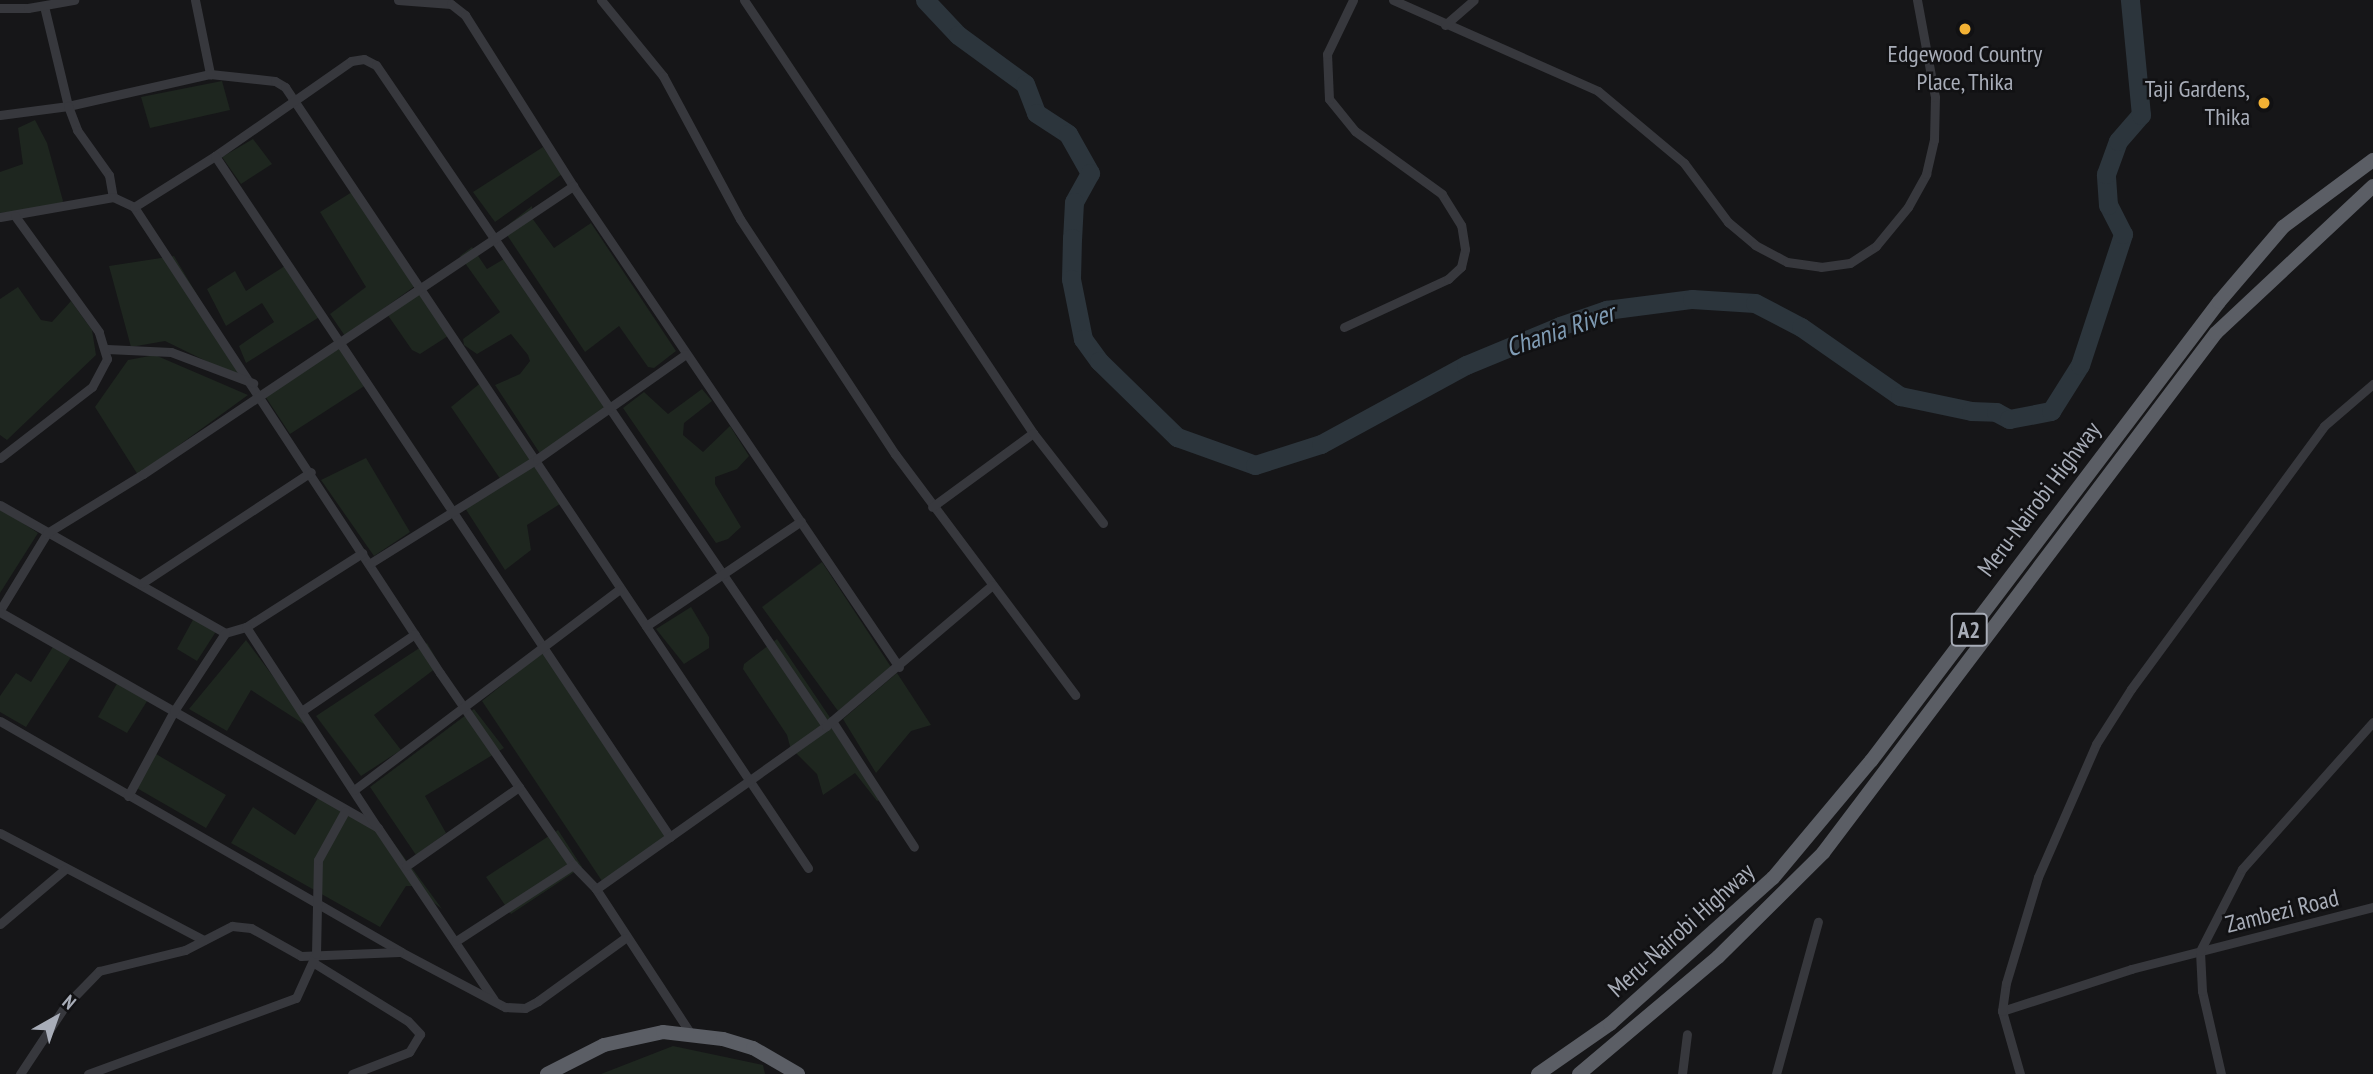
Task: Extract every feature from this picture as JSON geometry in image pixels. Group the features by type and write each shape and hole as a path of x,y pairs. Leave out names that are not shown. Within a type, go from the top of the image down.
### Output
{"highway":[{"name":"Meru-Nairobi Highway","path":"1538,1074 1610,1024 1773,878 1871,761 2219,302 2283,228 2373,160"},
{"name":"Meru-Nairobi Highway","path":"1579,1074 1718,957 1823,853 2216,333 2373,186"},
{"path":"547,1074 575,1056 633,1035 691,1034 753,1048 798,1074"}],"street":[{"path":"0,8 44,6 74,0"},
{"path":"195,0 210,74"},
{"path":"398,0 460,8 573,186 899,667"},
{"path":"601,0 663,76 740,219 932,507 1075,695"},
{"path":"744,0 1032,433 1103,523"},
{"path":"1344,327 1448,279 1461,267 1465,249 1461,225 1442,194 1355,131 1329,99 1327,54 1353,0"},
{"path":"1393,0 1598,91 1684,163 1728,222 1755,245 1787,262 1821,267 1850,263 1875,246 1908,207 1926,174 1934,140 1935,97 1917,0"},
{"path":"1445,24 1474,0"},
{"path":"44,6 68,106 77,130 109,175 113,197"},
{"path":"134,207 215,156 351,61 371,61 495,236 724,575 914,847"},
{"path":"0,115 68,106 210,74 275,81 293,99 537,459 620,589 808,868"},
{"path":"215,156 670,837"},
{"path":"378,828 0,611 47,533 573,186"},
{"path":"0,217 113,197 134,207 261,394 415,634 573,865 596,889 625,938 691,1034"},
{"path":"0,458 92,387 103,373 107,349 72,292 15,216"},
{"path":"107,349 171,352 254,384"},
{"path":"369,564 611,410 685,354"},
{"path":"2020,1074 2002,1011 2006,983 2038,877 2096,744 2324,426 2373,384"},
{"path":"932,507 1032,433"},
{"path":"142,583 311,472"},
{"path":"0,505 142,583 225,633"},
{"path":"646,626 801,521"},
{"path":"128,796 174,711 225,633 246,627 362,553"},
{"path":"596,889 829,724 992,585"},
{"path":"354,790 543,644 620,589"},
{"path":"246,627 496,1002"},
{"path":"303,710 415,634"},
{"path":"0,721 401,952 496,1002 525,1008 625,938"},
{"path":"2221,1074 2202,991 2200,951 2242,869 2373,722"},
{"path":"406,866 519,787"},
{"path":"88,1074 287,1003 302,991 315,959 319,905 318,860 345,811"},
{"path":"0,833 64,870 204,940"},
{"path":"456,941 573,865"},
{"path":"0,924 64,870"},
{"name":"Zambezi Road","path":"2002,1011 2200,951 2373,907"},
{"path":"1776,1074 1818,922"},
{"path":"20,1074 65,1006 99,971 185,950 242,926 295,954 315,959 401,952"},
{"path":"315,959 408,1021 420,1034 409,1052 352,1074"},
{"path":"1682,1074 1687,1034"}],"shaded area":[{"path":"222,81 230,110 150,128 141,97"},
{"path":"35,120 47,143 63,201 59,208 0,213 0,172 23,164 18,128"},
{"path":"253,139 272,164 241,184 222,157"},
{"path":"543,147 562,174 495,222 473,192"},
{"path":"352,192 415,286 345,336 330,314 366,287 320,212"},
{"path":"532,206 532,218 554,248 591,223 676,351 654,368 648,367 619,326 585,352 503,229"},
{"path":"472,247 487,269 509,256 613,406 541,455 495,385 520,374 530,361 528,355 511,334 477,354 464,345 463,339 500,312 460,256"},
{"path":"174,256 249,382 165,341 131,347 109,266"},
{"path":"288,264 321,316 246,363 239,346 274,322 262,303 226,326 207,289 235,271 246,291"},
{"path":"18,287 41,320 52,322 71,301 92,330 96,355 7,440 0,435 0,299"},
{"path":"418,289 448,336 420,354 412,350 385,311"},
{"path":"343,344 369,383 290,434 265,396"},
{"path":"155,355 248,395 138,475 95,407 128,360"},
{"path":"483,381 536,458 501,480 451,407"},
{"path":"702,389 712,401 684,423 683,435 703,452 730,426 749,456 737,469 715,477 715,484 741,527 728,539 716,543 623,408 644,392 668,414"},
{"path":"366,458 410,532 374,556 321,480"},
{"path":"539,463 563,502 527,525 531,550 505,570 465,508"},
{"path":"0,508 38,533 0,593"},
{"path":"822,562 891,667 838,711 762,607"},
{"path":"691,607 709,637 709,648 684,664 656,629"},
{"path":"195,616 217,630 197,661 177,649"},
{"path":"777,639 831,719 791,750 787,735 743,669 744,664"},
{"path":"246,640 313,730 251,690 227,731 189,709"},
{"path":"56,642 73,654 26,727 0,712 0,696 16,673 31,682"},
{"path":"427,643 440,665 374,715 401,750 361,776 316,716"},
{"path":"548,648 670,840 606,887 482,701"},
{"path":"897,673 931,725 911,731 876,773 843,719"},
{"path":"119,680 149,698 127,733 98,717"},
{"path":"474,709 504,748 425,796 446,833 416,855 370,787"},
{"path":"835,724 886,798 877,801 855,773 823,795 817,774 796,753"},
{"path":"156,754 226,795 206,828 135,787"},
{"path":"318,798 390,838 442,909 413,886 406,886 380,927 231,843 253,807 295,835"},
{"path":"558,830 582,867 511,914 486,877"},
{"path":"673,1046 763,1065 765,1074 601,1074"}],"waterway":[{"name":"Chania River","path":"925,0 958,35 1025,84 1036,113 1068,134 1090,173 1074,202 1072,238 1071,279 1083,339 1099,361 1177,437 1255,465 1321,444 1466,365 1560,326 1606,310 1692,299 1755,303 1801,327 1900,396 1971,411 1996,412 2009,419 2051,411 2080,365 2123,234 2108,205 2106,174 2118,141 2141,115 2130,0"}],"place":[{"name":"Edgewood Country Place, Thika","path":"1965,29"},
{"name":"Taji Gardens, Thika","path":"2264,103"}]}
